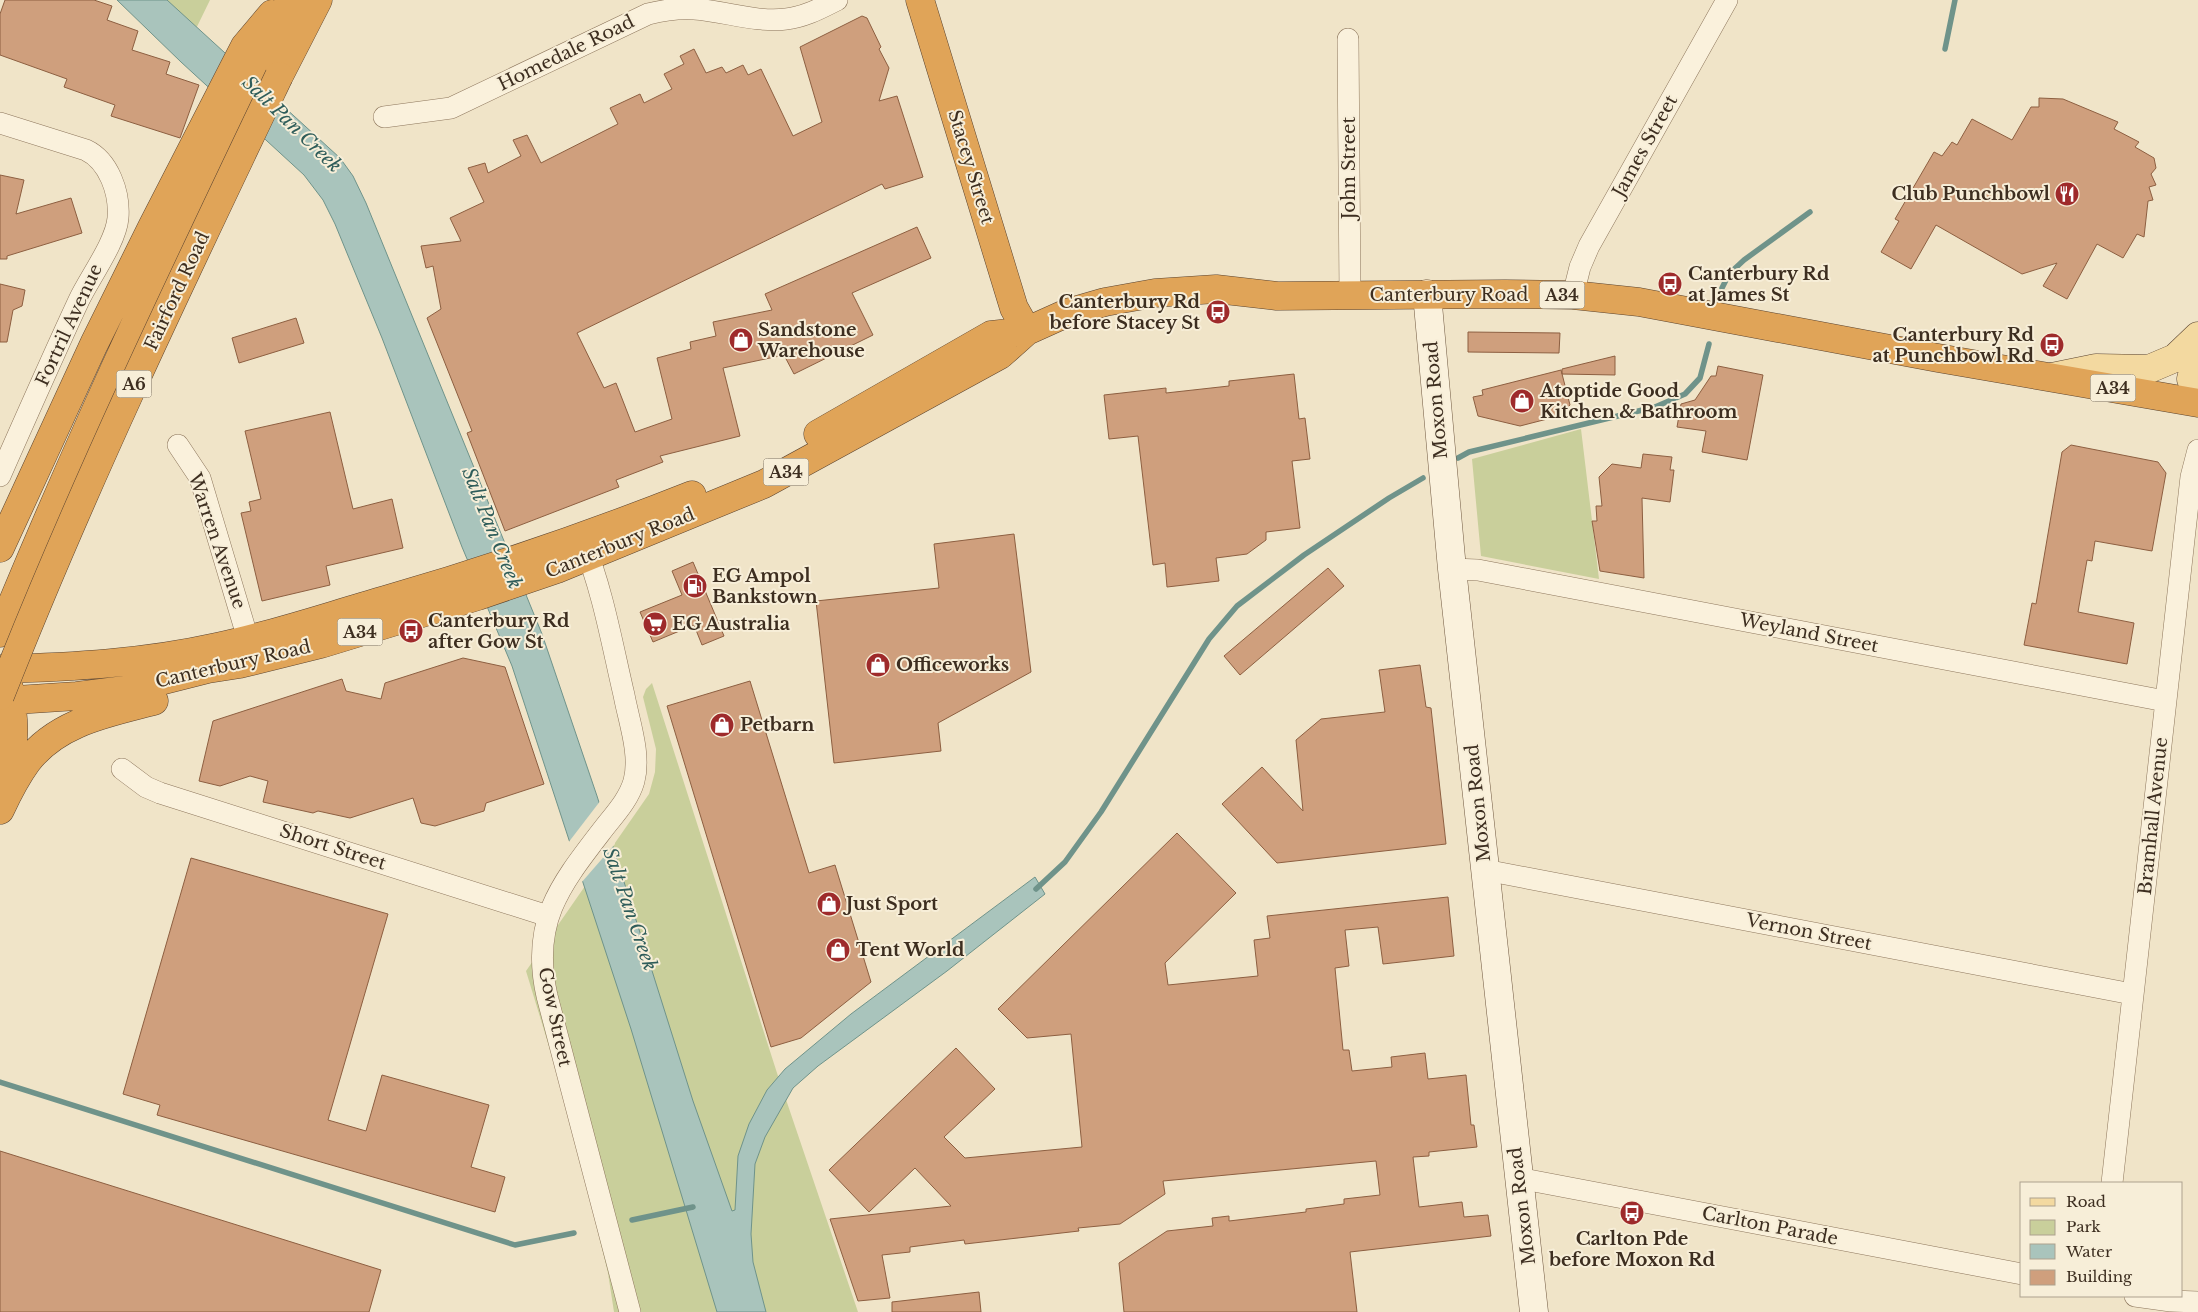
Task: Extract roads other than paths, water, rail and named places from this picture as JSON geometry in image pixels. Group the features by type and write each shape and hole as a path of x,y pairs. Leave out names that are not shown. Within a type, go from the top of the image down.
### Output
{"highway":[{"path":"0,548 108,315 262,60 284,0"},
{"name":"Fairford Road","path":"0,633 40,534 133,328 290,0"},
{"name":"Fairford Road","path":"4,699 45,584 104,450 194,255 262,60 318,0"},
{"name":"Stacey Street","path":"920,0 1014,308 1028,330"},
{"name":"Canterbury Road","path":"4,699 77,696 125,690 321,644 473,585 772,480 1000,355 1028,330 1076,309 1164,292 1216,289 1277,296 1573,295 1648,304 1938,358 2198,403"},
{"name":"Canterbury Road","path":"3,669 100,666 184,654 473,585"},
{"name":"A6","path":"0,794 14,738 15,725 4,699 3,669"},
{"path":"0,810 28,761 51,738 82,722 176,696 208,669"}],"main road":[{"name":"Moxon Road","path":"1427,294 1452,569 1534,1312"},
{"path":"2052,377 2096,368 2149,369 2175,358 2198,336"},
{"path":"2198,353 2191,380 2198,397"}],"street":[{"name":"Homedale Road","path":"384,117 451,108 648,14 670,9 694,9 766,20 787,19 806,15 837,0"},
{"name":"James Street","path":"1573,295 1580,267 1589,246 1727,0"},
{"name":"John Street","path":"1348,40 1350,296"},
{"name":"Fortril Avenue","path":"0,123 86,150 96,155 103,163 116,195 118,218 114,234 9,434 0,476"},
{"name":"Warren Avenue","path":"178,445 200,478 248,639"},
{"name":"Bramhall Avenue","path":"2112,1182 2190,477 2198,450"},
{"name":"Gow Street","path":"585,547 606,617 635,750 634,782 622,804 571,872 557,895 548,916 542,950 544,984 630,1312"},
{"name":"Weyland Street","path":"1452,569 1478,570 2165,701"},
{"name":"Short Street","path":"122,769 146,787 160,793 548,916"},
{"name":"Vernon Street","path":"1485,870 2132,994"},
{"name":"Carlton Parade","path":"1518,1178 2020,1274"},
{"path":"2142,1297 2198,1302"}],"water":[{"name":"Salt Pan Creek","path":"117,0 167,0 340,158 353,176 366,203 542,634 597,796 693,1101 732,1211 735,1210 738,1156 749,1124 767,1090 785,1069 851,1014 1035,877 1045,894 947,971 818,1066 793,1088 765,1137 755,1164 751,1234 753,1262 766,1312 717,1312 631,1029 512,666 462,547 382,338 335,224 323,200 304,175 181,62"}],"waterway":[{"path":"1945,49 1955,0"},
{"path":"1722,288 1729,274 1744,260 1810,212"},
{"path":"1458,458 1469,452 1655,407 1685,394 1700,378 1709,344"},
{"path":"1036,889 1065,862 1101,812 1209,639 1237,606 1304,555 1389,498 1423,478"},
{"path":"0,1082 515,1245 574,1233"},
{"path":"632,1220 693,1207"}],"place":[{"name":"Club Punchbowl","path":"2067,194"},
{"name":"Canterbury Rd at James St","path":"1670,284"},
{"name":"Canterbury Rd before Stacey St","path":"1218,312"},
{"name":"Sandstone Warehouse","path":"741,340"},
{"name":"Canterbury Rd at Punchbowl Rd","path":"2052,345"},
{"name":"Atoptide Good Kitchen & Bathroom","path":"1522,401"},
{"name":"EG Ampol Bankstown","path":"695,586"},
{"name":"EG Australia","path":"655,624"},
{"name":"Canterbury Rd after Gow St","path":"411,631"},
{"name":"Officeworks","path":"878,665"},
{"name":"Petbarn","path":"722,725"},
{"name":"Just Sport","path":"829,904"},
{"name":"Tent World","path":"838,950"},
{"name":"Carlton Pde before Moxon Rd","path":"1632,1213"}]}
